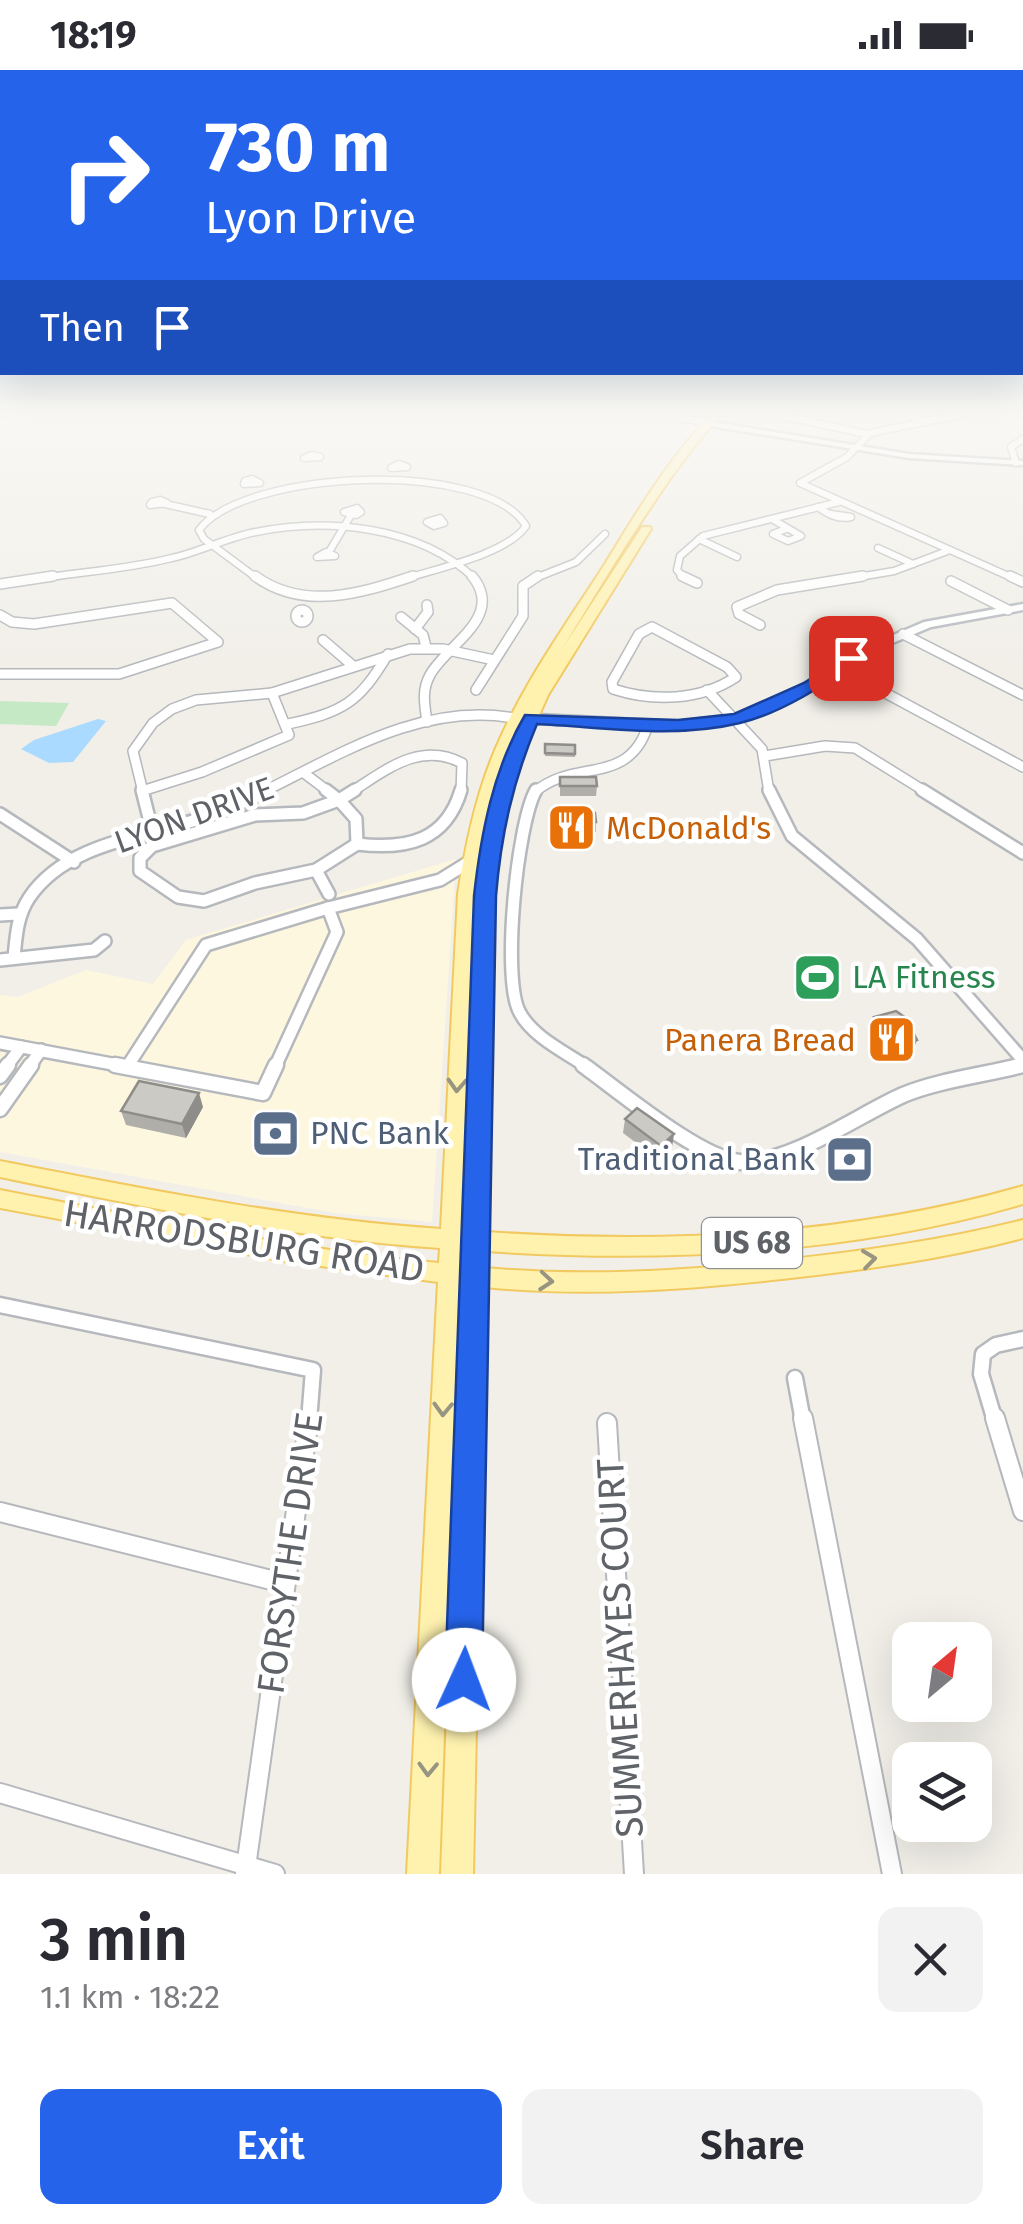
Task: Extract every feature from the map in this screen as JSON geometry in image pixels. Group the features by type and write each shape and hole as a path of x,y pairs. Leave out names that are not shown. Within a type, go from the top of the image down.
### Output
{"main road":[{"path":"423,1874 449,1241 470,862 486,787 522,718 655,495"},
{"path":"457,1874 488,865 502,788 522,718"},
{"name":"HARRODSBURG ROAD","path":"0,1168 278,1220 477,1243 757,1243 965,1212 1023,1196"},
{"name":"HARRODSBURG ROAD","path":"0,1199 333,1261 572,1284 640,1283 923,1252 1023,1229"}],"street":[{"path":"166,504 210,514 270,495"},
{"path":"210,514 198,530 211,544 265,585 312,598 365,592 513,541 524,530 525,518 508,505 478,495"},
{"path":"824,495 1023,582"},
{"path":"697,584 680,576 676,565 682,552 699,539 735,526 838,502"},
{"path":"818,507 831,514"},
{"path":"329,552 348,530 350,515"},
{"path":"772,519 786,529"},
{"path":"405,540 431,525"},
{"path":"0,584 146,562 239,537 304,529 348,530 405,540 451,560 467,573 478,591 481,618 475,629 442,660 424,692 427,722"},
{"path":"476,690 523,616 521,592 526,582 576,562 605,534"},
{"path":"699,539 737,557"},
{"path":"878,548 913,564"},
{"path":"760,625 739,614 737,607 777,590 894,571 950,550"},
{"path":"952,581 1008,610"},
{"path":"305,612 312,598"},
{"path":"0,614 12,622 34,624 172,603 218,642 119,674 0,674"},
{"path":"416,629 428,612 427,605"},
{"name":"LYON DRIVE","path":"18,914 44,881 74,862 152,830 214,814 363,742 427,722 522,718 694,725 737,718 794,695 862,652 903,634 958,616 1023,607"},
{"path":"401,618 426,639 426,647"},
{"path":"648,725 640,750 621,764 553,780 536,789 526,804 517,875 514,986 518,1010 532,1028 696,1146 737,1162 760,1160 822,1138 906,1094 1023,1063 917,939 792,836 770,799 765,756 737,718 707,690 638,695 620,693 611,686 639,634 652,627 736,674 730,682 707,690"},
{"path":"903,634 1023,695"},
{"path":"322,640 352,665"},
{"path":"152,830 133,750 159,718 178,706 206,698 272,693 389,653 426,647 494,660"},
{"path":"288,724 335,714 359,700 389,653"},
{"path":"838,668 1023,767"},
{"path":"142,791 202,772 286,737 291,731 272,693"},
{"path":"765,756 834,746 864,752 1023,854"},
{"path":"422,754 452,756 464,766 453,813 444,828 424,837 392,844 356,844 334,862 316,870 196,901 170,893 138,867 148,849 169,840 246,817 303,813 338,800 400,762 422,754"},
{"path":"304,773 338,800 358,824 356,844"},
{"path":"0,814 74,862"},
{"path":"127,1068 206,945 440,880 470,862"},
{"path":"316,870 329,894"},
{"path":"440,880 467,885"},
{"path":"0,1043 263,1092 337,932 328,908"},
{"path":"0,916 18,914 14,958"},
{"path":"0,960 97,953 105,940"},
{"path":"0,1076 21,1047"},
{"path":"0,1110 41,1050"},
{"name":"FORSYTHE DRIVE","path":"0,1305 312,1370 314,1384 246,1871"},
{"path":"1023,1339 996,1345 983,1354 981,1374 1023,1511"},
{"path":"795,1378 892,1874"},
{"name":"SUMMERHAYES COURT","path":"607,1423 634,1874"},
{"path":"0,1512 284,1583"},
{"path":"0,1793 246,1871 276,1874"}],"shaded area":[{"path":"456,859 432,1222 335,1213 0,1152 0,995 18,997 86,970 153,984 186,940"}],"green space":[{"path":"0,701 69,703 56,726 0,724"}],"water":[{"path":"98,719 106,721 73,762 49,763 21,749 34,740"}],"building":[{"path":"545,744 575,745 575,754 545,753"},
{"path":"560,777 596,777 597,786 560,786"},
{"path":"560,813 595,813 596,822 561,822"},
{"path":"896,1011 906,1018 917,1040 897,1046 888,1034 883,1036 874,1017"},
{"path":"139,1081 199,1093 182,1124 121,1111"},
{"path":"637,1108 674,1134 661,1146 625,1119"}],"place":[{"name":"McDonald's","path":"571,828"},
{"name":"LA Fitness","path":"817,977"},
{"name":"Panera Bread","path":"891,1040"},
{"name":"PNC Bank","path":"275,1133"},
{"name":"Traditional Bank","path":"850,1159"}],"route":[{"path":"464,1680 485,896 490,844 506,775 531,718 678,726 737,718 810,687 851,658"}]}
